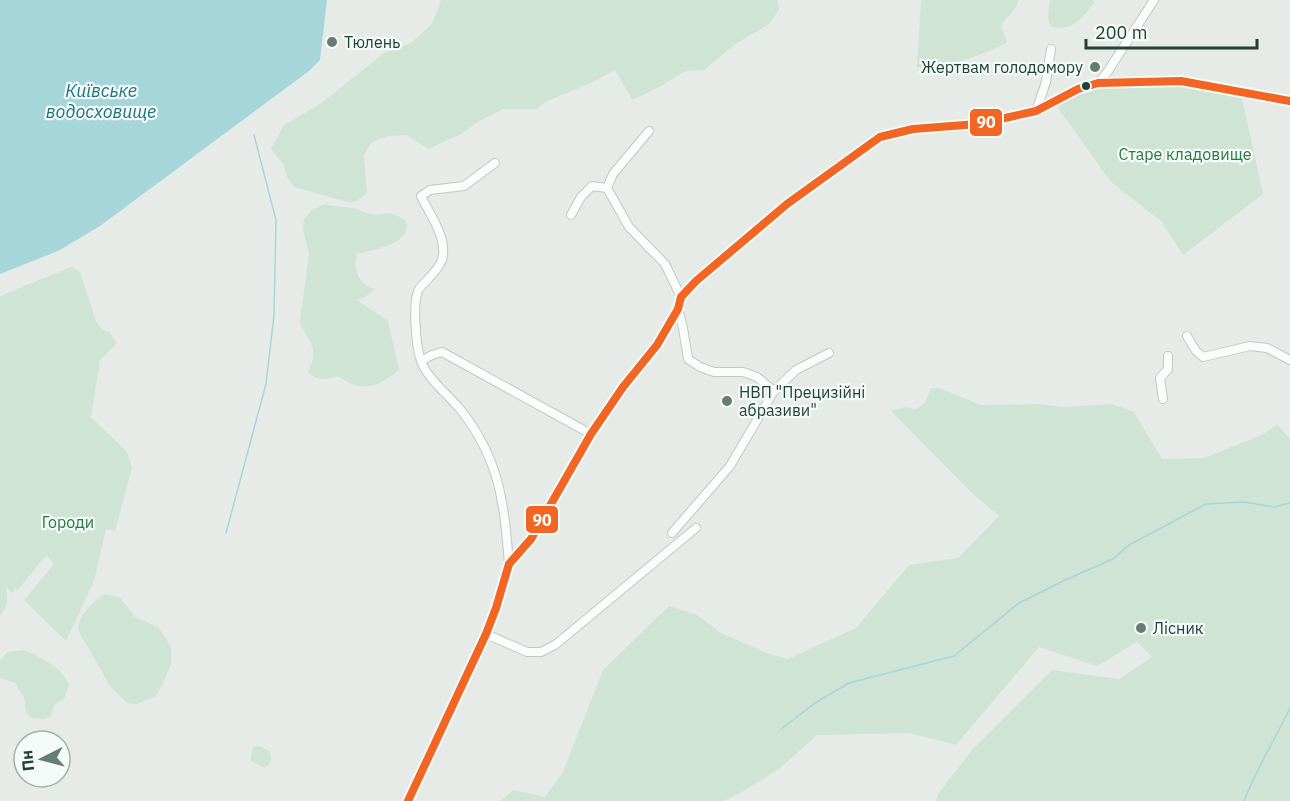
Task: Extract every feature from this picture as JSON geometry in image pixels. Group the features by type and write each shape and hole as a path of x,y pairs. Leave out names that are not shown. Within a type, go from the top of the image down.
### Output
{"street":[{"path":"1098,83 1154,0"},
{"path":"1036,111 1046,82 1051,49"},
{"path":"509,564 531,539 591,434 623,387 657,345 678,309 681,297 696,281 788,204 880,137 913,129 978,124 1036,111 1078,89 1098,83 1144,80 1181,81 1290,101"},
{"path":"607,188 613,174 649,131"},
{"path":"408,801 486,633 509,564 502,496 493,465 478,434 456,404 428,373 421,361 415,325 418,291 442,261 442,244 438,229 421,196 430,190 464,186 495,162"},
{"path":"571,216 581,197 592,186 607,188"},
{"path":"607,188 629,227 665,264 681,297"},
{"path":"678,309 688,359 714,372 743,372 757,377 774,391"},
{"path":"1187,336 1196,351 1203,357 1250,346 1268,348 1290,360"},
{"path":"421,361 442,352 591,434"},
{"path":"672,533 730,466 774,391 796,370 829,353"},
{"path":"1163,399 1160,378 1168,369 1168,356"},
{"path":"486,633 527,652 541,652 555,645 696,528"}],"green space":[{"path":"441,0 778,0 779,10 769,24 734,45 704,70 686,71 632,100 615,70 545,102 537,109 503,109 479,121 461,134 428,149 407,135 387,136 372,142 364,155 367,193 357,201 348,202 294,187 287,177 284,165 271,149 284,125 320,104 384,53 411,43 432,24"},
{"path":"921,0 1019,0 1015,9 1001,26 1007,43 952,64 917,67"},
{"path":"1050,0 1093,0 1094,3 1075,23 1058,28 1050,26 1048,17"},
{"name":"Старе кладовище","path":"1180,85 1242,98 1263,194 1183,255 1162,222 1111,182 1056,105 1081,90 1119,86"},
{"path":"324,204 358,209 372,214 395,215 406,221 406,229 398,241 382,248 357,254 358,276 364,284 375,289 357,300 388,321 399,370 384,381 369,386 355,385 338,376 323,379 308,373 313,359 313,349 300,322 309,253 303,230 304,219 312,210"},
{"name":"Городи","path":"71,267 80,272 96,321 102,330 109,332 117,343 100,360 91,417 127,452 132,468 115,531 106,529 94,581 66,641 24,600 54,564 46,555 17,591 16,587 12,593 6,587 7,603 0,616 0,296"},
{"path":"931,388 939,388 981,405 1038,404 1065,407 1112,404 1134,412 1162,459 1204,458 1262,435 1277,424 1290,439 1290,801 936,801 938,794 972,750 1052,670 1119,679 1152,657 1137,642 1097,666 1039,647 956,745 910,733 817,735 779,769 724,801 501,801 513,790 545,797 563,772 603,670 669,606 697,615 721,633 767,653 788,659 856,628 909,565 958,558 999,516 972,493 891,411 905,407 916,409 925,403"},
{"path":"105,594 121,599 135,617 158,627 171,649 171,664 156,696 137,704 127,703 110,686 78,630 87,609"},
{"path":"23,650 50,663 61,672 69,684 64,699 54,705 51,716 45,719 31,718 26,711 24,697 15,683 0,678 0,661 7,652"},
{"path":"259,746 270,751 271,762 265,768 250,761 253,747"}],"water":[{"name":"Київське водосховище","path":"0,0 327,0 320,60 309,71 100,226 58,251 0,274"}],"waterway":[{"path":"226,533 266,384 274,315 276,220 254,135"},
{"path":"781,729 815,703 849,683 954,656 1019,603 1113,559 1129,545 1206,504 1244,502 1274,507 1290,503"},
{"path":"1244,801 1290,708"}],"transit line":[{"name":"90","path":"408,801 486,634 509,564 531,539 591,434 623,387 657,345 678,309 681,297 696,281 787,204 880,137 913,129 978,124 1036,111 1078,89 1098,83 1181,81 1290,101"}],"place":[{"name":"Тюлень","path":"332,42"},
{"name":"Жертвам голодомору","path":"1095,67"},
{"name":"НВП \"Прецизійні абразиви\"","path":"727,401"},
{"name":"Лісник","path":"1141,628"}]}
